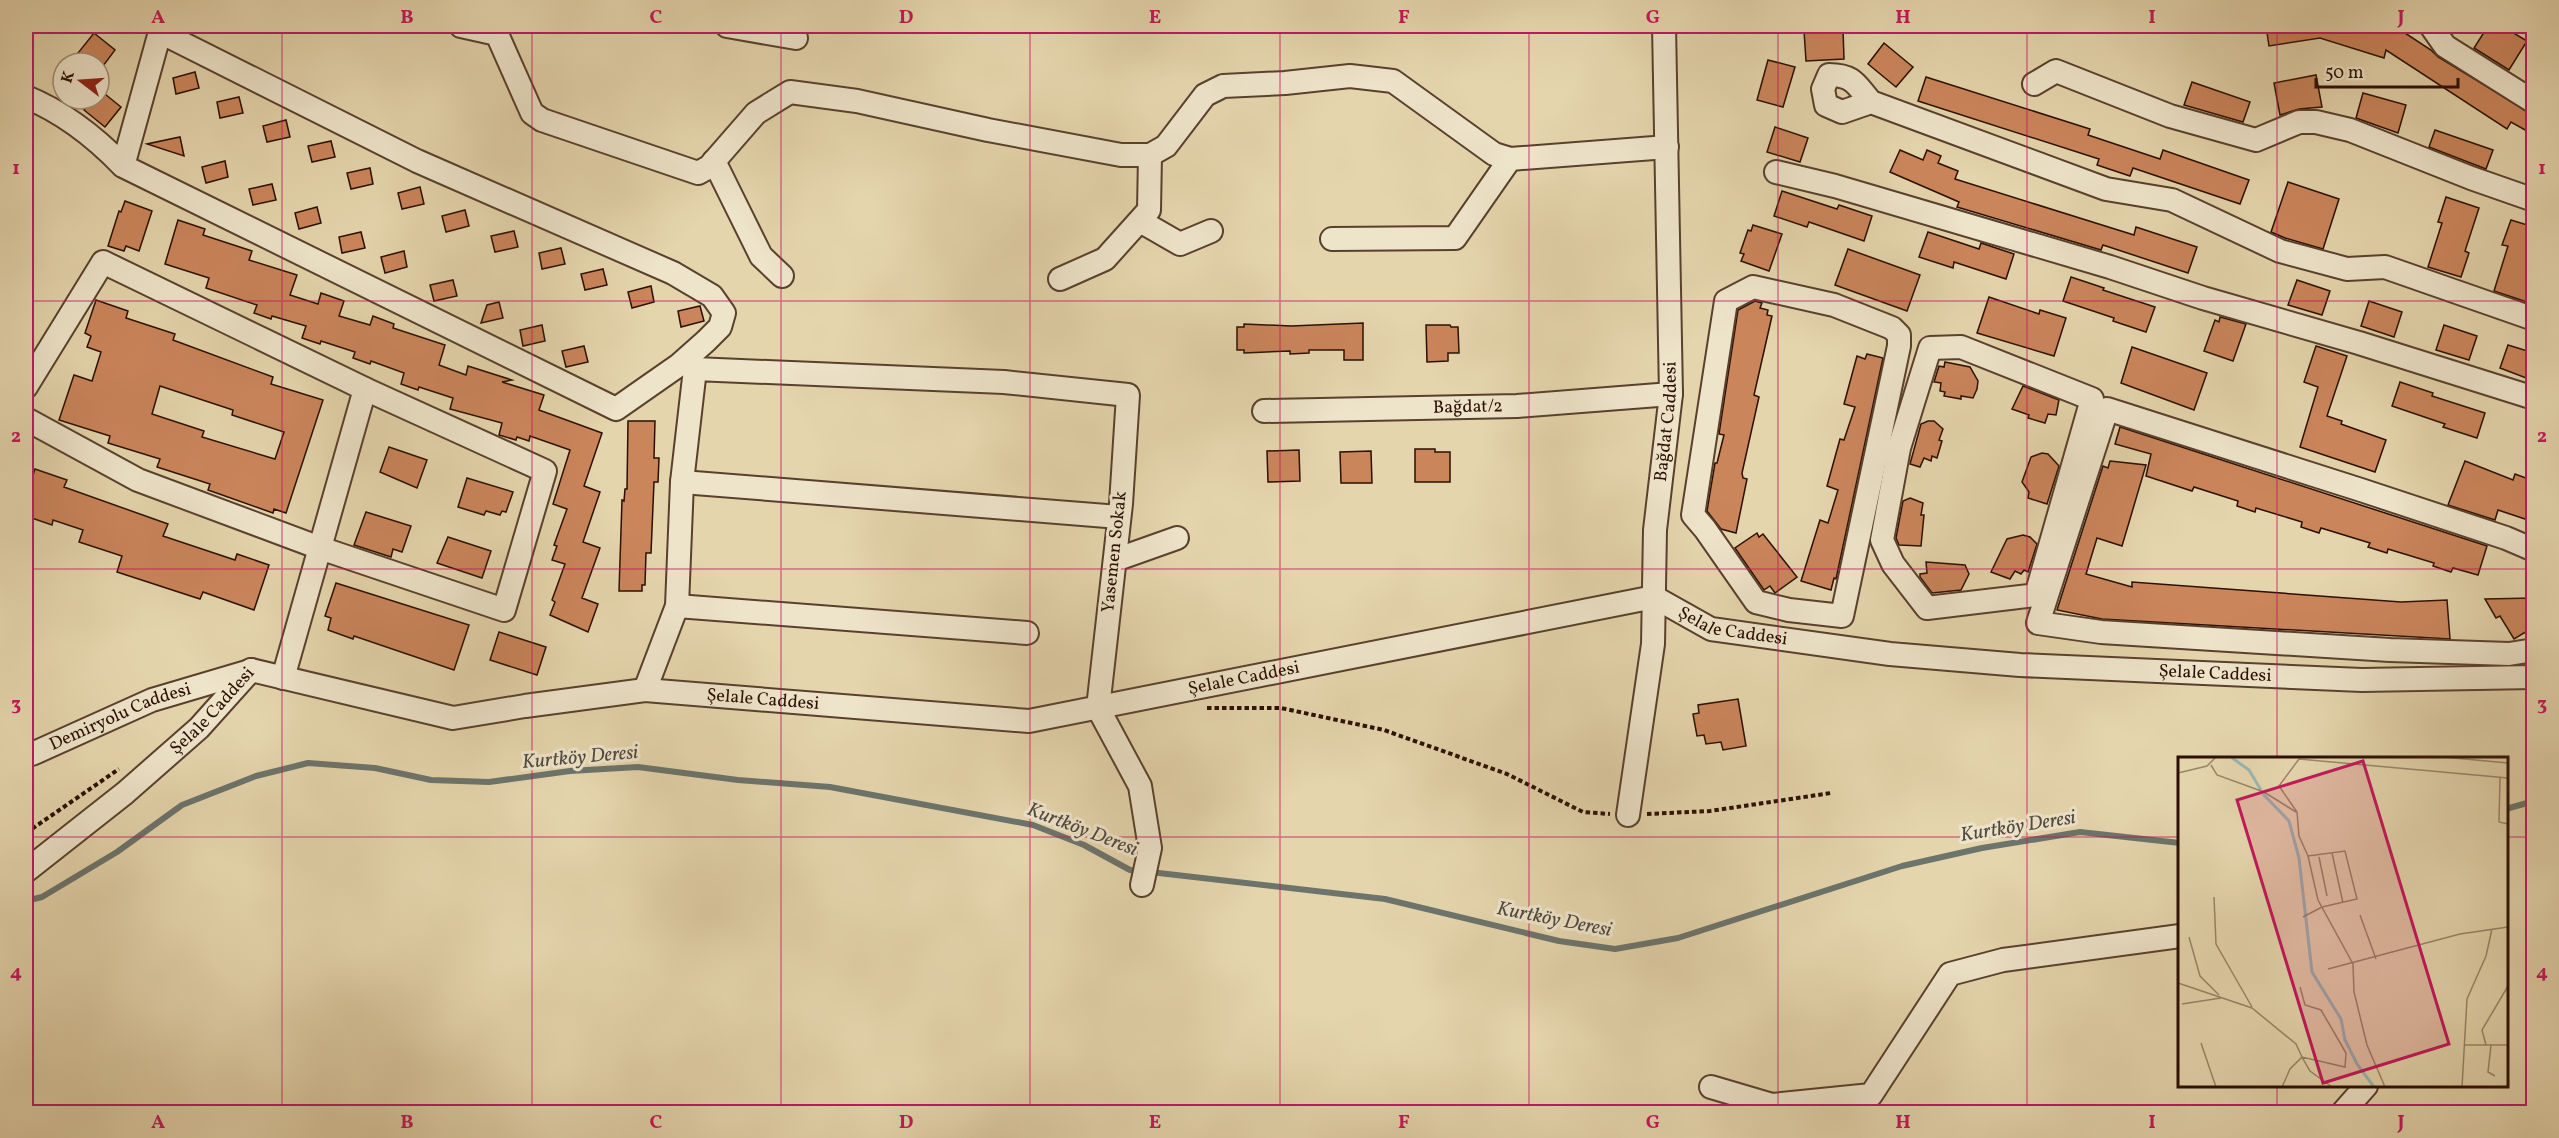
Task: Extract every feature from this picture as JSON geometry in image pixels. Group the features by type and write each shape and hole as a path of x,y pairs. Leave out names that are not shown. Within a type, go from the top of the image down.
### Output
{"street":[{"path":"461,26 502,30 532,113 542,120 698,173 714,161 756,113 790,92 857,101 988,130 1121,154 1150,154 1166,146 1205,95 1223,86 1285,83 1350,76 1393,81 1494,153 1510,159 1666,147"},
{"path":"727,26 796,38"},
{"name":"Bağdat Caddesi","path":"1628,815 1653,644 1655,530 1671,394 1664,26"},
{"path":"2431,26 2445,46 2534,102"},
{"path":"26,97 40,103 99,141 123,166 616,409 679,365 720,327 724,313 712,296 673,273 417,161 160,32 123,166"},
{"path":"2034,84 2056,71 2170,116 2256,140 2299,122 2316,122 2350,130 2471,178 2534,200"},
{"path":"1871,102 2106,189 2172,200 2280,252 2348,269 2385,267 2534,319"},
{"path":"1060,279 1105,259 1149,210 1150,154"},
{"path":"1332,239 1455,238 1510,159"},
{"path":"714,161 761,256 783,276"},
{"path":"1776,172 1835,186 2098,264 2534,398"},
{"path":"1140,221 1180,244 1211,231"},
{"path":"26,387 104,262 365,389 546,471 504,610 320,548 138,480 26,419"},
{"path":"1753,287 1834,305 1892,328 1899,335 1880,442 1842,616 1789,610 1756,602 1693,515 1726,300 1753,287"},
{"path":"1961,347 2092,399 2036,595 1927,608 1893,564 1882,540 1899,448 1930,348 1961,347"},
{"name":"Yasemen Sokak","path":"682,482 695,369 1004,382 1128,395 1115,560 1098,708"},
{"path":"283,678 365,389"},
{"name":"Bağdat/2","path":"1264,411 1517,406 1671,394"},
{"path":"2534,550 2506,538 2361,490 2107,409 2038,623 2101,632 2390,650 2509,654 2534,650"},
{"path":"645,690 677,606 682,482 1119,517"},
{"path":"1115,560 1178,538"},
{"name":"Şelale Caddesi","path":"26,871 124,793 199,728 251,670 453,718 645,690 1029,722 1654,597 1711,629 1890,654 2020,665 2362,680 2534,677"},
{"path":"677,606 1027,633"},
{"name":"Demiryolu Caddesi","path":"26,754 32,754 152,700 251,670"},
{"path":"1098,708 1140,786 1150,848 1142,885"},
{"path":"1711,1087 1772,1105 1871,1095 1950,974 2002,960 2178,936"},
{"path":"2343,1113 2365,1087"}],"path":[{"path":"1201,708 1281,708 1384,730 1508,774 1582,812 1628,815 1710,811 1831,793"},
{"path":"26,833 125,765"}],"building":[{"path":"2266,26 2383,26 2402,31 2438,57 2534,115 2534,135 2511,122 2507,129 2386,50 2384,58 2320,38 2269,46"},
{"path":"2488,26 2502,26 2527,41 2509,70 2474,48"},
{"path":"1843,29 1844,59 1806,61 1804,31"},
{"path":"94,33 115,50 111,55 111,51 80,51"},
{"path":"1884,43 1913,67 1896,87 1868,64"},
{"path":"1768,60 1795,67 1783,107 1757,100"},
{"path":"195,72 199,88 176,94 173,78"},
{"path":"2316,75 2322,107 2299,109 2280,115 2274,83"},
{"path":"1926,77 2090,129 2088,135 2160,159 2163,150 2249,180 2240,204 2133,168 2130,176 2097,165 2099,159 1918,101"},
{"path":"2192,82 2250,102 2243,122 2184,105"},
{"path":"2363,93 2406,105 2398,133 2356,118"},
{"path":"239,97 243,113 220,118 217,102"},
{"path":"111,99 121,107 105,127 85,111 111,111"},
{"path":"286,120 290,137 267,142 263,126"},
{"path":"1775,127 1808,138 1800,162 1767,152"},
{"path":"2435,130 2493,150 2486,169 2429,147"},
{"path":"180,137 184,156 147,144"},
{"path":"331,141 335,157 312,162 308,146"},
{"path":"1900,150 1923,160 1927,150 1941,156 1938,163 1958,171 1955,179 2134,235 2136,227 2197,247 2188,273 2103,245 2101,250 1957,207 1959,202 1890,172"},
{"path":"225,161 228,177 206,183 202,167"},
{"path":"370,168 373,184 351,189 347,173"},
{"path":"2288,182 2339,199 2323,249 2271,232"},
{"path":"272,184 276,200 253,205 249,189"},
{"path":"420,187 424,204 402,209 398,193"},
{"path":"1782,191 1837,209 1839,205 1872,216 1864,241 1809,222 1807,227 1774,216"},
{"path":"2446,197 2479,208 2465,251 2469,253 2461,277 2428,267 2442,223 2438,222"},
{"path":"125,201 152,211 139,251 126,246 124,251 108,246 119,211 121,212"},
{"path":"317,207 321,223 299,229 295,213"},
{"path":"465,210 469,226 446,232 442,216"},
{"path":"178,220 205,229 203,235 252,251 249,260 297,275 290,295 318,304 321,293 344,301 339,316 370,325 373,316 394,324 393,328 445,345 439,365 466,375 468,366 512,380 502,382 544,395 539,410 602,433 584,486 600,492 583,542 600,548 582,598 598,604 588,632 550,615 555,602 552,600 565,564 552,560 557,546 554,545 567,509 553,504 570,450 530,436 529,441 499,435 502,423 450,409 453,398 401,384 404,373 371,361 370,364 353,358 355,352 321,341 320,344 302,338 306,326 254,313 257,305 206,288 209,278 165,264"},
{"path":"2511,220 2534,227 2534,281 2527,302 2494,291 2508,246 2502,245"},
{"path":"1753,225 1782,234 1769,271 1741,261 1744,254 1740,253 1748,230 1751,231"},
{"path":"514,231 518,247 495,252 491,236"},
{"path":"361,232 365,248 342,253 339,237"},
{"path":"1928,232 1979,249 1981,243 2014,254 2006,279 1954,262 1953,268 1919,257"},
{"path":"561,248 565,264 542,269 539,253"},
{"path":"1848,249 1920,275 1907,311 1835,285"},
{"path":"404,251 407,267 385,273 381,257"},
{"path":"603,269 607,285 585,290 581,274"},
{"path":"2071,277 2155,307 2146,332 2113,321 2114,318 2063,301"},
{"path":"453,280 457,296 434,301 430,285"},
{"path":"2297,280 2330,291 2322,315 2288,305"},
{"path":"651,286 654,302 632,308 628,292"},
{"path":"1989,297 2039,314 2040,310 2066,318 2054,356 1977,333"},
{"path":"96,300 128,311 126,318 175,334 173,340 273,377 271,384 323,400 286,513 274,509 273,513 208,490 210,484 157,467 160,459 108,443 110,436 59,420 74,375 92,381 101,352 87,347 91,336 85,333","holes":["160,386 233,410 232,415 284,432 275,459 202,437 204,431 152,414"]},
{"path":"1755,301 1762,303 1760,308 1768,310 1767,315 1772,316 1754,395 1759,397 1742,473 1743,478 1747,479 1736,533 1721,529 1707,511 1715,463 1717,463 1724,435 1719,434 1738,310"},
{"path":"2369,301 2402,312 2394,337 2361,326"},
{"path":"499,302 503,318 481,323 487,305"},
{"path":"700,306 704,321 681,327 678,311"},
{"path":"2220,317 2246,324 2233,361 2204,351 2215,320 2219,322"},
{"path":"1363,323 1363,360 1344,360 1344,350 1309,350 1309,353 1290,354 1290,351 1244,353 1244,350 1237,350 1237,327 1244,327 1244,324 1291,326"},
{"path":"542,325 545,341 523,346 520,330"},
{"path":"1426,325 1458,327 1459,353 1448,353 1448,361 1427,362"},
{"path":"2444,325 2477,336 2469,360 2436,350"},
{"path":"2508,345 2534,353 2534,381 2500,368"},
{"path":"584,346 588,362 566,367 562,351"},
{"path":"2316,346 2347,356 2327,416 2342,421 2341,424 2386,440 2375,472 2300,447 2318,387 2304,382"},
{"path":"2132,347 2207,373 2194,410 2121,383"},
{"path":"1867,354 1883,358 1836,579 1834,578 1831,590 1801,581 1820,520 1828,523 1838,490 1827,486 1840,439 1844,440 1855,407 1844,404 1857,356 1865,359"},
{"path":"1945,362 1970,367 1978,381 1973,398 1961,396 1961,399 1944,396 1945,392 1940,391 1941,383 1934,382 1939,366 1944,367"},
{"path":"2400,382 2433,393 2432,396 2485,413 2477,438 2443,427 2445,424 2392,406"},
{"path":"2023,386 2059,400 2056,415 2048,414 2045,423 2028,418 2029,415 2012,409"},
{"path":"628,421 655,421 654,458 659,458 658,482 654,482 651,553 646,553 645,585 642,585 642,591 619,591 622,500 624,501 625,489 627,489"},
{"path":"1934,421 1943,429 1939,440 1942,441 1937,458 1932,456 1931,461 1924,458 1920,467 1910,464 1921,424"},
{"path":"2120,427 2487,546 2478,575 2453,568 2451,572 2433,566 2434,563 2388,549 2387,553 2368,547 2370,543 2321,528 2319,533 2301,527 2302,522 2256,508 2255,512 2237,506 2238,501 2194,487 2192,491 2146,476 2151,454 2115,444"},
{"path":"389,447 427,460 417,488 380,472"},
{"path":"1415,449 1450,452 1450,482 1415,482"},
{"path":"1299,450 1300,481 1268,482 1267,451"},
{"path":"1371,451 1372,483 1341,483 1340,452"},
{"path":"2042,453 2048,454 2059,466 2047,504 2028,498 2029,492 2022,482 2031,457"},
{"path":"2110,461 2146,465 2122,546 2097,538 2086,574 2132,587 2132,582 2401,602 2447,600 2450,639 2102,619 2057,610 2103,466 2108,468"},
{"path":"2465,461 2513,480 2515,474 2534,481 2534,503 2528,520 2498,510 2495,520 2448,505"},
{"path":"35,469 67,480 64,487 168,524 163,536 235,560 237,554 269,565 254,610 203,592 200,599 117,572 122,556 79,542 83,530 53,520 52,525 26,516 30,505 26,503 26,497"},
{"path":"467,478 513,492 506,512 502,511 500,515 486,511 484,515 458,507"},
{"path":"1910,498 1923,503 1921,546 1899,545 1896,538 1903,501"},
{"path":"366,512 411,526 402,552 393,549 391,557 354,545"},
{"path":"1757,533 1759,537 1763,534 1797,577 1775,593 1770,586 1764,590 1735,548"},
{"path":"2023,535 2030,537 2037,544 2028,572 2024,570 2021,574 2015,571 2010,579 1991,572 2007,539"},
{"path":"448,537 491,551 482,578 437,563"},
{"path":"1926,562 1965,565 1969,574 1961,590 1932,593 1920,577 1920,574 1927,573"},
{"path":"336,583 469,625 454,670 354,636 353,639 328,630 331,618 325,616"},
{"path":"2534,598 2534,627 2514,639 2500,616 2496,618 2485,599"},
{"path":"499,632 546,647 537,675 490,660"},
{"path":"1738,699 1746,746 1723,750 1721,742 1706,744 1704,735 1697,736 1693,714 1699,713 1698,705"}],"waterway":[{"name":"Kurtköy Deresi","path":"26,901 42,897 117,852 182,805 256,776 308,763 375,768 431,780 489,782 570,771 638,767 738,780 830,787 1033,825 1084,845 1130,870 1140,871"},
{"name":"Kurtköy Deresi","path":"2508,808 2534,801"},
{"name":"Kurtköy Deresi","path":"1150,872 1385,899 1559,941 1615,949 1678,938 1902,866 1982,848 2080,832 2178,843"}]}
